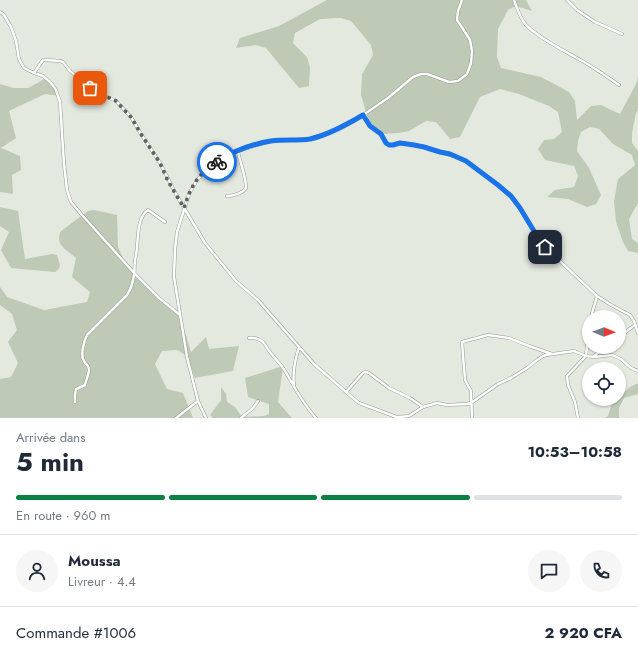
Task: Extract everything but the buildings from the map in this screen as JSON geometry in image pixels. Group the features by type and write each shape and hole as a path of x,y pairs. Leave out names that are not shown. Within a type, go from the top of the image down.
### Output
{"street":[{"path":"206,418 198,400 187,357 174,277 177,232 189,194 197,180 210,167 228,155 238,151 270,141 309,139 318,137 351,122 388,98 413,77 421,74 427,74 449,82 458,81 467,74 471,63 472,50 470,40 457,20 458,11 462,0"},
{"path":"514,0 520,15 526,24 540,36 562,51 604,74 619,85"},
{"path":"567,0 577,10 595,22 622,34"},
{"path":"0,12 7,20 16,41 19,59 24,68 43,76 51,82 59,97 62,120 63,156 67,190 71,202 135,274 180,316"},
{"path":"34,73 43,60 63,62 70,71 92,90 116,101 135,122 160,163 168,181 184,208 206,243 221,263 236,281 258,300 314,364 359,403 399,418 413,415 423,407 437,403 467,404 471,403 498,384 527,368 543,356 574,351 586,356 612,355 621,359 631,368 638,371"},
{"path":"363,115 370,126 381,134 386,143 389,145 404,143 457,156 498,185 511,196 545,247 597,296 630,315 634,321 638,333"},
{"path":"227,196 233,196 244,191 246,188 238,151"},
{"path":"75,402 76,389 85,385 89,370 89,366 82,358 82,351 87,335 128,295 131,288 135,274 138,228 146,212 148,210 165,222"},
{"path":"593,310 597,296"},
{"path":"626,332 635,325"},
{"path":"472,418 471,391 465,380 462,342 488,335 509,338 553,354"},
{"path":"249,338 253,337 262,341 267,350 283,368 309,411 316,418"},
{"path":"294,388 292,378 299,346"},
{"path":"578,418 575,402 568,385 567,376 586,356"},
{"path":"346,392 365,372 369,373 389,388 410,398 423,407"},
{"path":"176,418 198,400"},
{"path":"241,418 253,408 258,401"}],"green space":[{"path":"327,0 526,0 532,11 516,6 508,10 498,29 497,57 501,68 541,77 569,92 575,101 577,120 591,106 601,105 620,114 636,84 638,76 638,110 632,133 632,143 638,151 638,203 629,219 632,239 638,243 638,253 628,251 623,242 616,222 614,201 618,179 635,165 632,155 613,144 599,129 590,127 581,132 578,141 577,151 589,168 601,195 596,204 587,207 568,199 547,197 555,190 574,187 578,176 574,166 545,160 538,149 544,140 554,139 562,132 558,112 549,106 519,94 500,89 480,97 460,137 450,139 436,122 426,121 409,131 381,134 370,126 361,95 362,74 373,55 371,45 351,21 341,18 320,19 295,33 293,43 307,57 310,67 309,86 299,88 266,48 256,45 236,48 240,38 279,26"},
{"path":"46,78 59,96 45,94 9,111 16,138 1,148 20,156 21,170 12,175 13,194 0,192 0,84 14,88 28,88"},
{"path":"0,207 18,211 25,259 52,254 57,255 60,265 59,269 55,272 11,268 1,250 9,232 0,226"},
{"path":"94,210 117,215 118,247 126,264 159,297 180,315 191,352 206,337 209,349 239,346 233,371 195,378 187,356 177,350 162,351 155,364 167,389 183,393 193,418 0,418 0,379 11,377 18,363 8,342 17,330 12,314 0,305 0,287 7,297 44,310 87,302 90,292 72,277 76,258 62,247 59,236 61,231 88,211"},
{"path":"283,367 278,402 292,418 213,418 210,415 221,400 221,387 226,394 227,402 235,407 242,417 264,416 269,414 269,404 248,397 245,378"},
{"path":"638,383 638,394 626,397 626,391"},
{"path":"611,406 620,406 619,418 605,418 608,416"}],"way so far":[{"path":"90,88 116,101 135,122 160,163 168,181 184,208 189,194 197,180 217,162"}],"route":[{"path":"217,162 228,155 257,144 270,141 309,139 318,137 363,115 370,126 381,134 386,143 389,145 404,143 424,147 457,156 466,161 511,196 545,247"}]}
